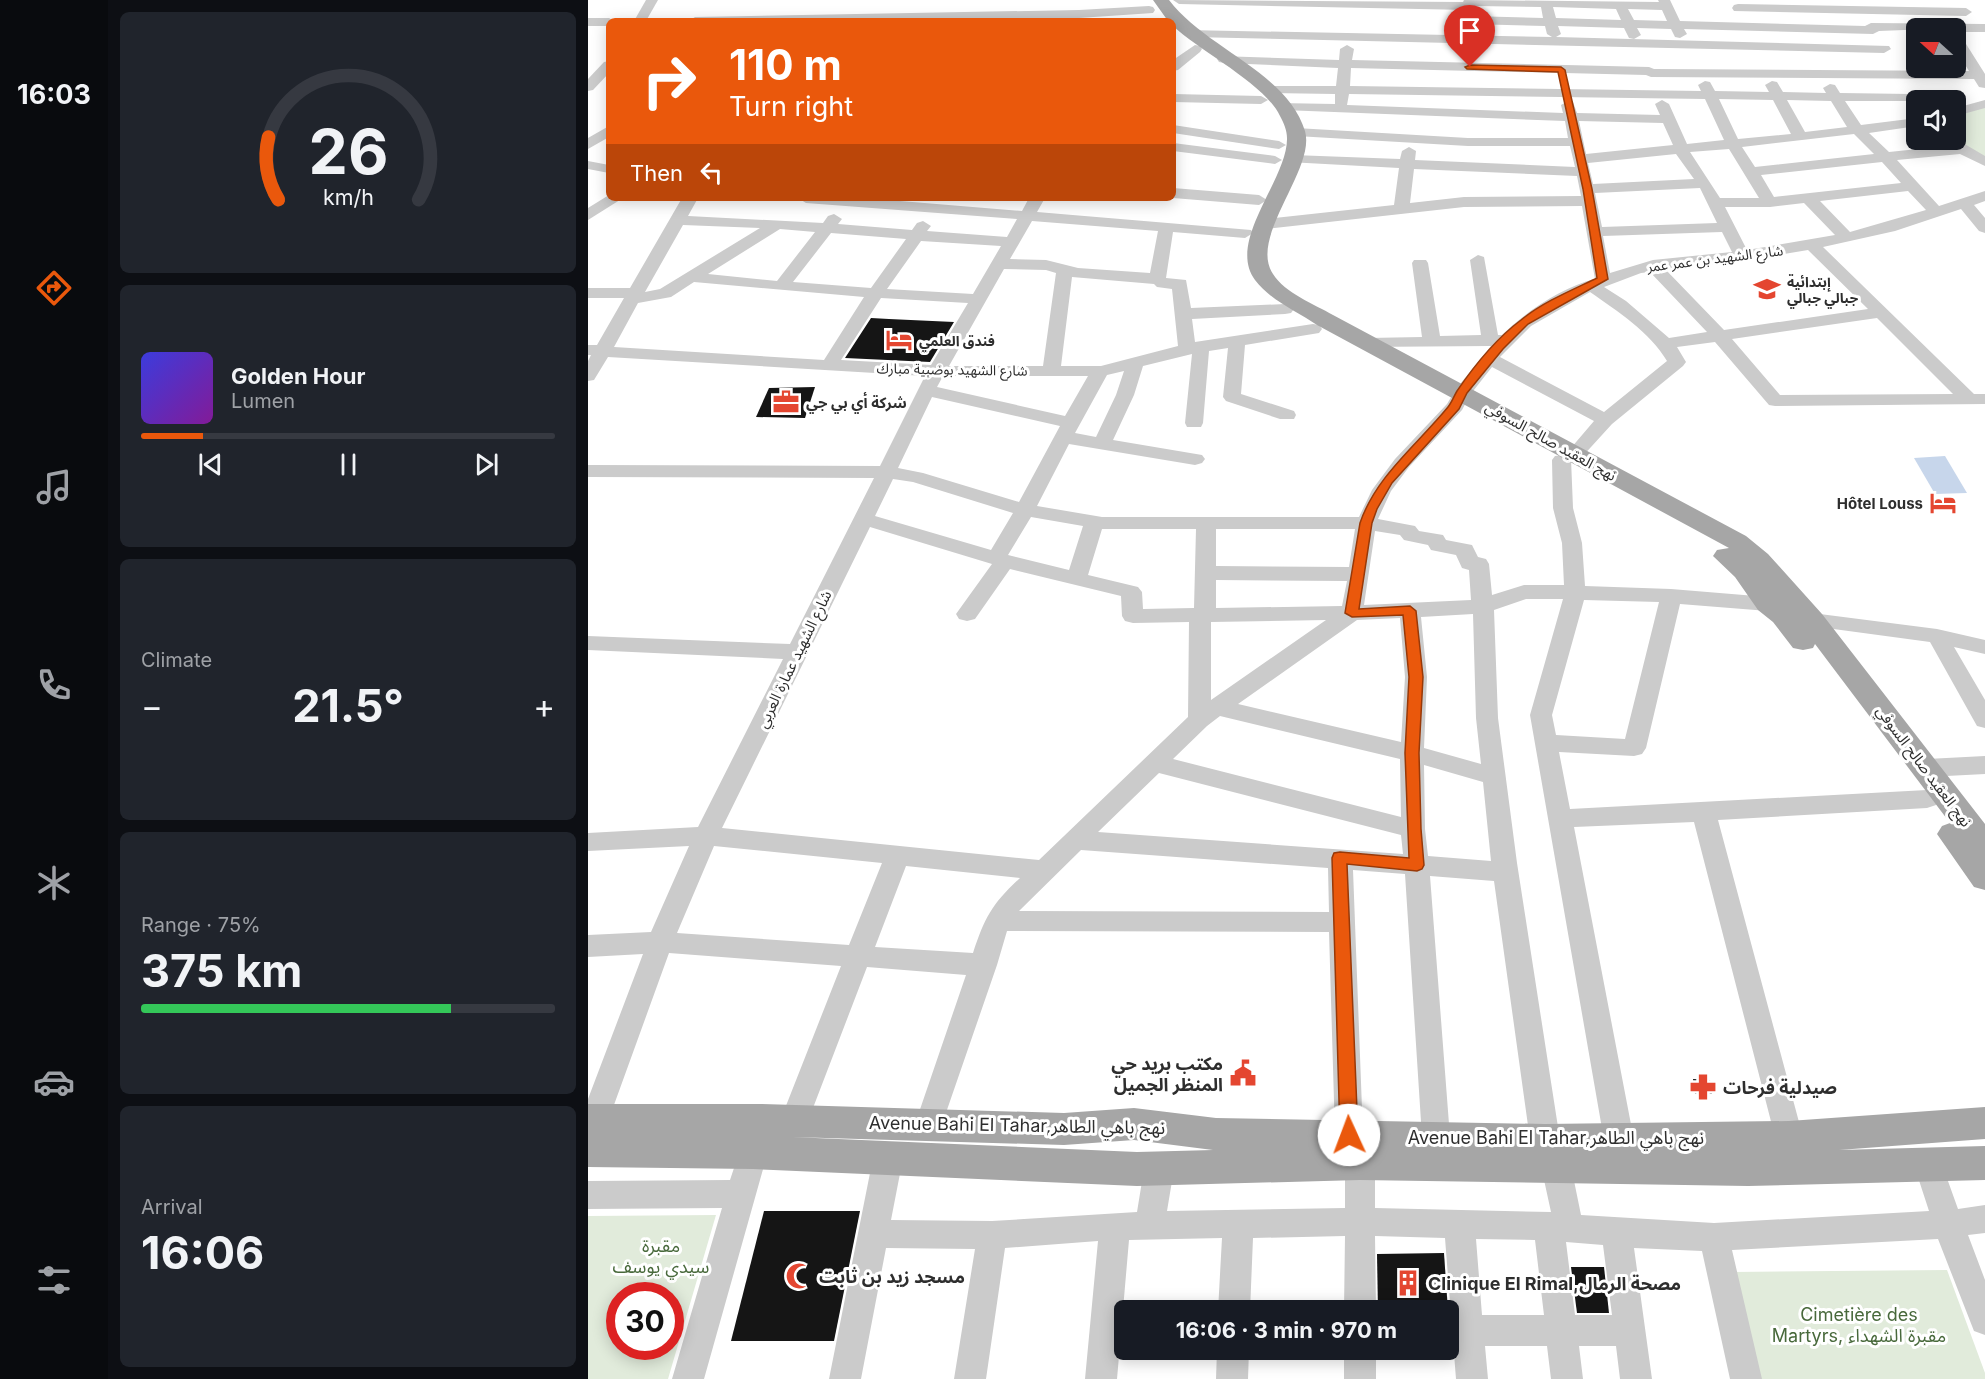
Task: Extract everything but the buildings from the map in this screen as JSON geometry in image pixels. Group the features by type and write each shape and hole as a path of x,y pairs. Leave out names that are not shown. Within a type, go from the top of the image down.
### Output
{"main road":[{"path":"1176,25 1267,88"},
{"path":"1176,25 1267,88"},
{"path":"1267,88 1268,106 1279,127 1286,149"},
{"name":"نهج العقيد صالح السوفي","path":"1286,149 1259,200 1255,229 1257,266 1262,275 1270,284 1290,298 1458,400"},
{"name":"نهج العقيد صالح السوفي","path":"1286,149 1255,229 1240,258 1246,278 1254,287 1313,329 1737,542 1759,560 1812,620 1985,847"},
{"name":"نهج العقيد صالح السوفي","path":"1568,457 1701,537 1744,571 1768,604 1783,616 1880,734 1985,878"},
{"name":"Avenue Bahi El Tahar,نهج باهي الطاهر","path":"590,1132 770,1131 929,1124 1064,1129 1134,1124 1354,1149 1551,1153 1619,1140 1789,1137 1985,1123"},
{"name":"Avenue Bahi El Tahar,نهج باهي الطاهر","path":"770,1131 888,1158 1159,1169 1354,1149 1436,1137 1551,1153 1748,1169 1985,1163"}],"street":[{"path":"642,18 652,0"},
{"path":"959,18 961,0"},
{"path":"1075,0 1079,14"},
{"path":"1161,15 1469,16 1546,2 1665,3 1733,144 1770,202"},
{"path":"1546,2 1588,195 1596,282 1666,344 1677,362 1605,420 1568,457 1563,508 1572,543 1575,594 1546,688 1541,715 1548,743 1619,1140"},
{"path":"1619,2 1681,149 1692,168 1705,183 1742,256"},
{"path":"1800,137 1751,47 1736,4 1923,5 1966,12"},
{"path":"1827,5 1849,48"},
{"path":"1869,5 1872,28 1908,90"},
{"path":"1051,18 1079,14 1469,16 1551,21 1840,30 1906,28"},
{"path":"1161,15 1275,14"},
{"path":"1267,88 1275,14"},
{"path":"798,18 864,15 935,18"},
{"path":"1340,108 1350,16"},
{"path":"1401,209 1418,90 1420,16"},
{"path":"1469,16 1555,42 1884,49"},
{"path":"1465,185 1470,92 1469,16"},
{"path":"588,22 606,22"},
{"path":"1966,28 1985,28"},
{"path":"1811,48 1835,98 1851,123 1887,158 1937,213"},
{"path":"1982,80 1966,54 1985,53"},
{"path":"1267,88 1345,64 1699,73 1900,74 1982,80"},
{"path":"606,68 588,89 606,93"},
{"path":"1267,88 1340,108 1469,115 1668,119"},
{"path":"1176,99 1267,88 1779,96 1906,102"},
{"path":"1966,109 1985,104"},
{"path":"588,123 606,127"},
{"path":"871,201 1033,207 1167,226 1255,229 1401,209 1465,185 1582,165 1681,149 1906,124"},
{"path":"588,145 606,130"},
{"path":"1176,130 1286,149 1407,164 1465,185 1588,195 1705,183"},
{"path":"1176,147 1286,149 1411,138 1468,142 1576,142"},
{"path":"1751,172 1953,150"},
{"path":"1963,150 1985,162"},
{"path":"588,165 606,168"},
{"path":"1715,203 1809,199 1911,186"},
{"path":"1176,193 1259,200"},
{"name":"شارع الشهيد بن عمر عمر","path":"1352,613 1366,523 1371,509 1388,481 1458,400 1495,346 1525,322 1565,297 1596,282 1653,265 1742,256 1846,238 1889,228 1985,196"},
{"path":"1809,199 1846,238"},
{"path":"588,215 610,201"},
{"path":"588,376 595,350 634,296 688,201"},
{"path":"782,286 848,201"},
{"path":"829,365 938,204"},
{"path":"1965,204 1985,228"},
{"name":"شارع الشهيد عمارة العربي","path":"590,1132 660,942 706,836 926,390 977,299 1033,207"},
{"path":"678,220 778,224 916,237 1011,242"},
{"path":"588,293 634,296 665,292 778,224"},
{"path":"1158,279 1161,250 1167,226"},
{"path":"1593,232 1726,227"},
{"path":"1811,244 1976,398"},
{"path":"1478,260 1495,346"},
{"path":"1420,263 1432,342"},
{"path":"999,264 1046,265 1078,273 1158,279 1163,283 1180,284 1183,314 1194,348 1194,423"},
{"path":"1653,265 1719,335 1775,401 1976,398"},
{"path":"1051,371 1065,269"},
{"path":"691,277 875,294 977,299"},
{"path":"1183,314 1285,309"},
{"path":"1666,344 1676,340 1882,312"},
{"name":"شارع الشهيد بوضبية مبارك","path":"595,350 696,358 938,371 1101,371 1194,348 1313,329"},
{"path":"1237,341 1232,397 1287,415"},
{"path":"1368,344 1432,342 1495,346 1605,420"},
{"path":"1102,443 1125,395 1135,363"},
{"path":"967,614 1001,560 1067,430 1101,371"},
{"path":"926,390 1067,430 1102,443 1195,459"},
{"path":"588,471 887,472 916,477 1025,510 1094,522 1124,524 1366,523 1408,530 1411,536 1436,540 1438,545 1465,550 1468,562 1479,564 1486,646 1486,718 1505,872 1551,1153 1559,1227 1561,1330 1567,1379"},
{"path":"863,519 1001,560 1131,592 1132,616 1410,611 1483,606 1524,592 1671,596 1768,604"},
{"path":"1077,578 1094,522"},
{"path":"1206,522 1206,573 1202,615 1207,713"},
{"path":"1206,573 1358,574"},
{"path":"1548,743 1634,748 1671,596"},
{"path":"1410,611 1416,677 1412,753 1413,829 1436,1137"},
{"path":"929,1124 998,921 1007,906 1041,870 1207,713 1352,613"},
{"path":"1812,620 1937,636 1985,647"},
{"path":"1937,636 1985,720"},
{"path":"588,644 798,652"},
{"path":"1207,713 1412,753 1494,777"},
{"path":"1155,763 1413,829"},
{"path":"1927,768 1985,765"},
{"path":"1560,819 1927,799"},
{"path":"1704,812 1789,1137"},
{"path":"588,842 706,836 1041,870"},
{"path":"1074,840 1505,872"},
{"path":"688,1379 742,1194 770,1131 858,956 897,856"},
{"path":"1340,858 1359,1222 1360,1300"},
{"path":"998,921 1342,922"},
{"path":"588,946 660,942 984,965"},
{"path":"845,1379 888,1158"},
{"path":"1929,1165 1948,1224 1985,1320"},
{"path":"1150,1225 1159,1169"},
{"path":"588,1195 742,1194"},
{"path":"874,1234 992,1234 1150,1225 1359,1222 1559,1227 1617,1233 1714,1237 1948,1224 1985,1219"},
{"path":"1459,1223 1472,1379"},
{"path":"1235,1300 1238,1225"},
{"path":"1101,1379 1115,1227"},
{"path":"1617,1233 1636,1379"},
{"path":"970,1379 992,1234"},
{"path":"1714,1237 1746,1379"},
{"path":"1468,1331 1630,1330"},
{"path":"1232,1379 1233,1360"},
{"path":"1360,1360 1360,1379"}],"green space":[{"path":"1985,106 1985,158 1966,146 1966,111"},
{"name":"مقبرة سيدي يوسف","path":"716,1215 684,1324 684,1282 606,1282 606,1360 674,1360 668,1379 588,1379 588,1216"},
{"name":"Cimetière des Martyrs, مقبرة الشهداء","path":"1947,1270 1985,1373 1985,1379 1758,1379 1733,1272"}],"water":[{"path":"1945,456 1967,493 1935,494 1914,458"}],"place":[{"name":"إبتدائية جبالي جبالي","path":"1767,289"},
{"name":"فندق العلمي","path":"899,340"},
{"name":"شركة أي بي جي","path":"786,402"},
{"name":"Hôtel Louss","path":"1943,503"},
{"name":"مكتب بريد حي المنظر الجميل","path":"1243,1073"},
{"name":"صيدلية فرحات","path":"1703,1087"},
{"name":"مسجد زيد بن ثابت","path":"799,1276"},
{"name":"Clinique El Rimal,مصحة الرمال","path":"1408,1283"}],"route":[{"path":"1349,1135 1340,858 1417,865 1413,829 1412,753 1416,677 1410,611 1352,613 1366,523 1371,509 1388,481 1455,406 1462,393 1499,347 1525,322 1551,305 1603,279 1587,189 1561,70 1470,67"}]}
